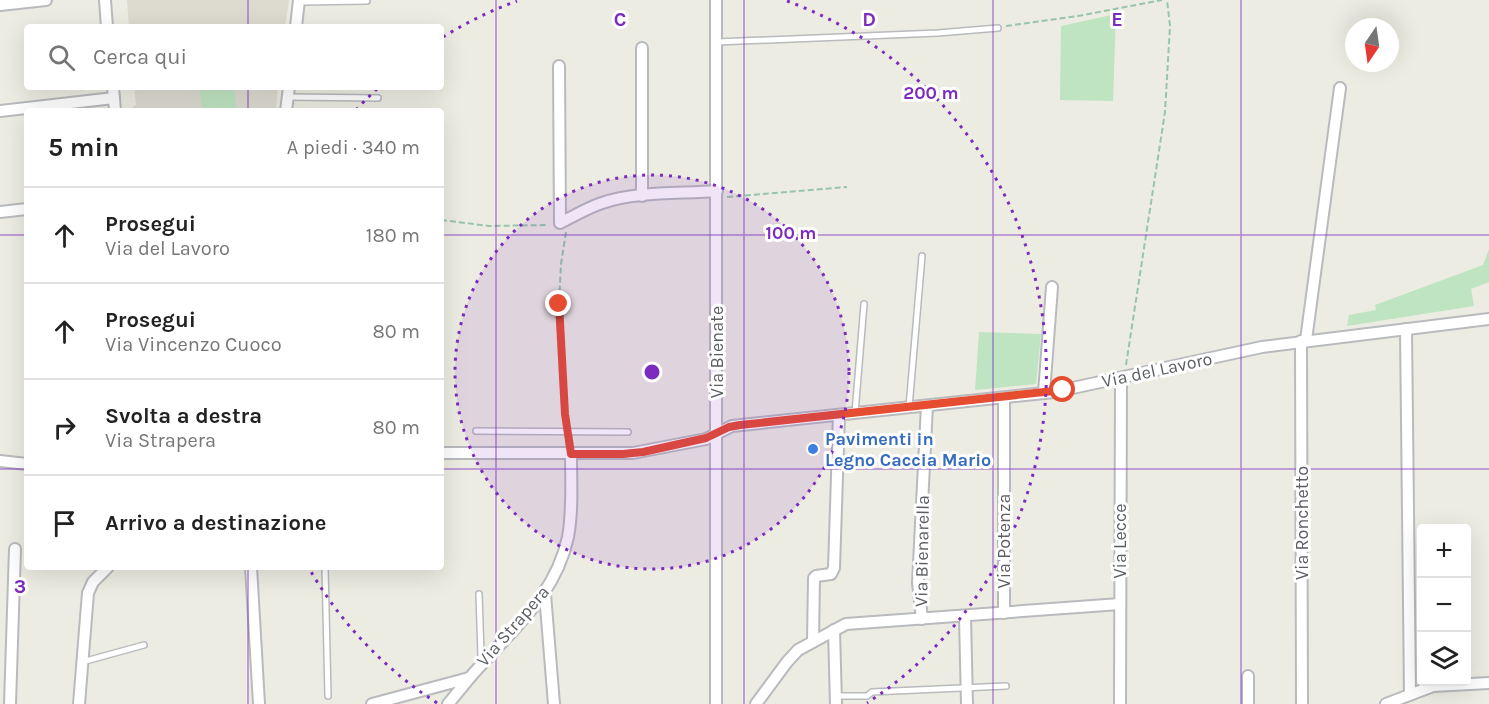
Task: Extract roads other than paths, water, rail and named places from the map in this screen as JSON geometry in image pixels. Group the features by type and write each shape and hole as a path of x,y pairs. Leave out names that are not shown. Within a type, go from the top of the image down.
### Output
{"street":[{"path":"0,5 46,0"},
{"path":"105,0 107,24"},
{"name":"Via Bienate","path":"716,0 716,704"},
{"path":"296,24 299,1"},
{"path":"642,48 642,196"},
{"path":"559,66 563,221 600,203 642,196 717,195"},
{"name":"Via Ronchetto","path":"1302,704 1303,341 1340,88"},
{"path":"0,111 113,92 115,108"},
{"path":"286,108 288,92"},
{"path":"0,212 24,209"},
{"path":"1044,393 1052,287"},
{"name":"Via del Lavoro","path":"444,453 633,453 706,438 732,426 1044,393 1256,348 1489,319"},
{"path":"1406,329 1410,694"},
{"name":"Via Lecce","path":"1120,704 1123,377"},
{"name":"Via Potenza","path":"1004,398 1004,613"},
{"name":"Via Bienarella","path":"756,704 792,656 834,630 846,624 922,619 918,583 927,406"},
{"path":"813,641 814,578 831,574 834,568 839,415"},
{"name":"Via Strapera","path":"448,704 468,678 545,594 557,571 568,537 571,454"},
{"path":"0,461 24,464"},
{"path":"10,704 15,549"},
{"path":"79,704 88,593 93,582 105,570"},
{"path":"251,570 259,704"},
{"path":"545,594 554,704"},
{"path":"922,619 1120,604"},
{"path":"965,617 967,704"},
{"path":"834,630 836,700"},
{"path":"1248,676 1248,704"},
{"path":"372,704 468,678"},
{"path":"1386,704 1438,686 1489,683"}],"lane":[{"path":"299,1 367,1"},
{"path":"716,42 938,33 998,27"},
{"path":"288,92 378,98"},
{"path":"909,408 922,256"},
{"path":"855,413 864,304"},
{"path":"476,431 628,432"},
{"name":"Via Strapera","path":"568,432 571,454"},
{"path":"325,570 328,696"},
{"path":"479,594 483,662"},
{"path":"82,662 144,645"},
{"path":"836,700 867,696 872,692 1006,686"}],"place":[{"name":"Pavimenti in Legno Caccia Mario","path":"813,449"}]}
